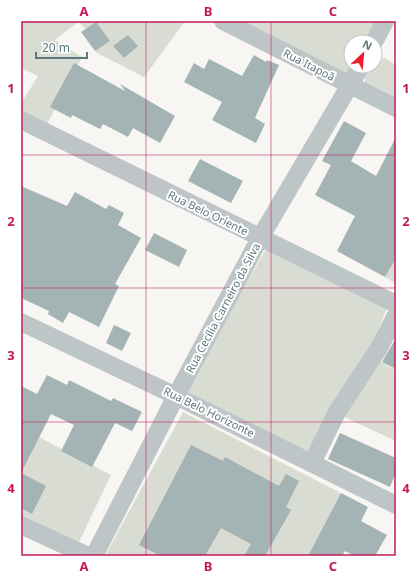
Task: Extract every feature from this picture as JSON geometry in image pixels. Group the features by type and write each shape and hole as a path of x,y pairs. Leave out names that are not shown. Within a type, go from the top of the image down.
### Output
{"street":[{"name":"Rua Itapoã","path":"223,21 396,108"},
{"path":"378,34 385,21"},
{"name":"Rua Cecília Carneiro da Silva","path":"94,556 176,396 260,238 357,74"},
{"name":"Rua Belo Oriente","path":"21,120 396,304"},
{"path":"312,463 337,412 379,348 396,315"},
{"name":"Rua Belo Horizonte","path":"21,322 176,396 396,505"},
{"path":"21,525 88,556"}],"shaded area":[{"path":"21,21 185,21 144,77 97,53 85,36 89,32 78,22 55,40 82,57 47,124 21,112 21,104 38,76 21,68"},
{"path":"235,21 377,21 370,34 343,34 343,74 348,74 347,78"},
{"path":"383,59 396,65 396,103 365,88 365,74 383,74"},
{"path":"266,249 387,308 371,347 308,454 185,390"},
{"path":"396,256 396,284 385,277"},
{"path":"379,361 396,370 396,441 342,416"},
{"path":"183,412 341,493 308,556 110,556 106,554"},
{"path":"39,437 111,475 79,542 21,515 21,466"}],"building":[{"path":"96,22 110,41 95,51 81,32"},
{"path":"128,35 138,46 124,58 113,46"},
{"path":"254,55 266,62 267,60 279,65 255,118 265,124 256,143 212,120 222,102 184,82 194,63 204,69 209,59 242,76"},
{"path":"74,63 125,91 120,84 175,116 160,143 133,128 128,137 103,124 100,129 72,115 71,118 50,107"},
{"path":"344,121 366,133 351,161 376,176 396,137 396,258 385,277 337,251 355,216 315,195 331,165 322,161"},
{"path":"200,159 243,181 231,203 188,181"},
{"path":"21,186 67,206 75,192 106,209 109,205 124,213 118,225 141,238 115,284 119,286 99,327 69,312 63,323 48,314 49,311 21,298"},
{"path":"154,233 187,250 179,267 145,250"},
{"path":"114,325 131,333 122,351 106,343"},
{"path":"396,338 396,369 382,362"},
{"path":"47,375 67,385 69,380 111,401 113,398 142,412 132,431 115,423 92,467 61,451 74,425 51,414 21,473 21,386 37,394"},
{"path":"340,433 396,458 396,472 390,487 328,459"},
{"path":"191,445 223,461 225,457 279,486 286,474 299,481 286,507 291,510 265,556 244,556 251,544 221,528 205,556 161,556 139,545"},
{"path":"21,473 46,486 32,514 21,508"},
{"path":"341,493 368,507 361,521 387,535 375,556 354,556 345,551 342,556 308,556"}]}
